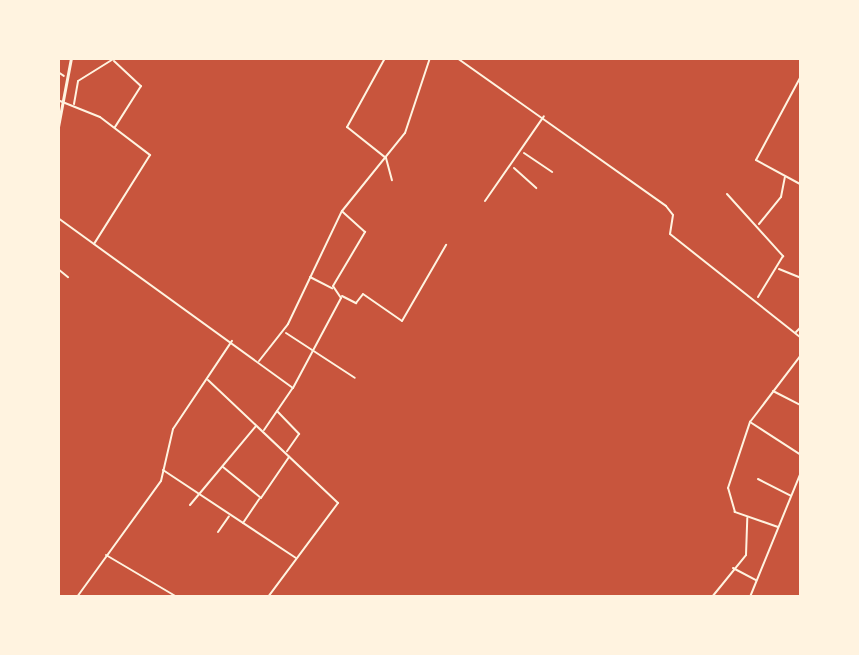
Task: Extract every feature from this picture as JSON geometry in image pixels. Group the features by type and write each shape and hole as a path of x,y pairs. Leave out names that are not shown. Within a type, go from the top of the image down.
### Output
{"main road":[{"path":"58,127 64,76 71,58"}],"street":[{"path":"385,58 347,127 386,158 392,180"},
{"path":"259,361 284,331 342,211 386,158 408,125 430,58"},
{"path":"457,58 544,115 672,211 670,234 758,298 801,338"},
{"path":"466,63 470,58"},
{"path":"73,104 78,81 114,59 141,86 115,127"},
{"path":"58,72 64,76"},
{"path":"800,184 756,160 801,76"},
{"path":"62,101 73,104 115,127 150,155 93,246"},
{"path":"485,201 513,167 544,115"},
{"path":"523,152 552,172"},
{"path":"513,167 536,188"},
{"path":"758,225 781,197 785,177"},
{"path":"727,194 758,225 783,256 778,269 758,298"},
{"path":"333,288 365,229 342,211"},
{"path":"58,220 232,341 293,388"},
{"path":"58,220 58,236"},
{"path":"310,276 356,303 363,294 402,321 446,245"},
{"path":"58,269 68,277"},
{"path":"778,269 801,278"},
{"path":"263,431 314,352 341,296"},
{"path":"795,332 801,327"},
{"path":"284,331 355,378"},
{"path":"77,597 161,481 173,429 232,341"},
{"path":"778,527 747,518 734,511 728,488 750,422 801,355"},
{"path":"206,379 338,503 268,597"},
{"path":"772,391 801,405"},
{"path":"277,411 299,434 286,452"},
{"path":"750,422 801,455"},
{"path":"190,505 257,425"},
{"path":"243,523 290,456"},
{"path":"223,467 260,498"},
{"path":"162,470 297,559"},
{"path":"750,597 801,472"},
{"path":"758,479 791,495"},
{"path":"218,532 230,515"},
{"path":"713,597 750,547 743,537 747,518"},
{"path":"106,555 177,597"},
{"path":"732,568 757,581"}]}
